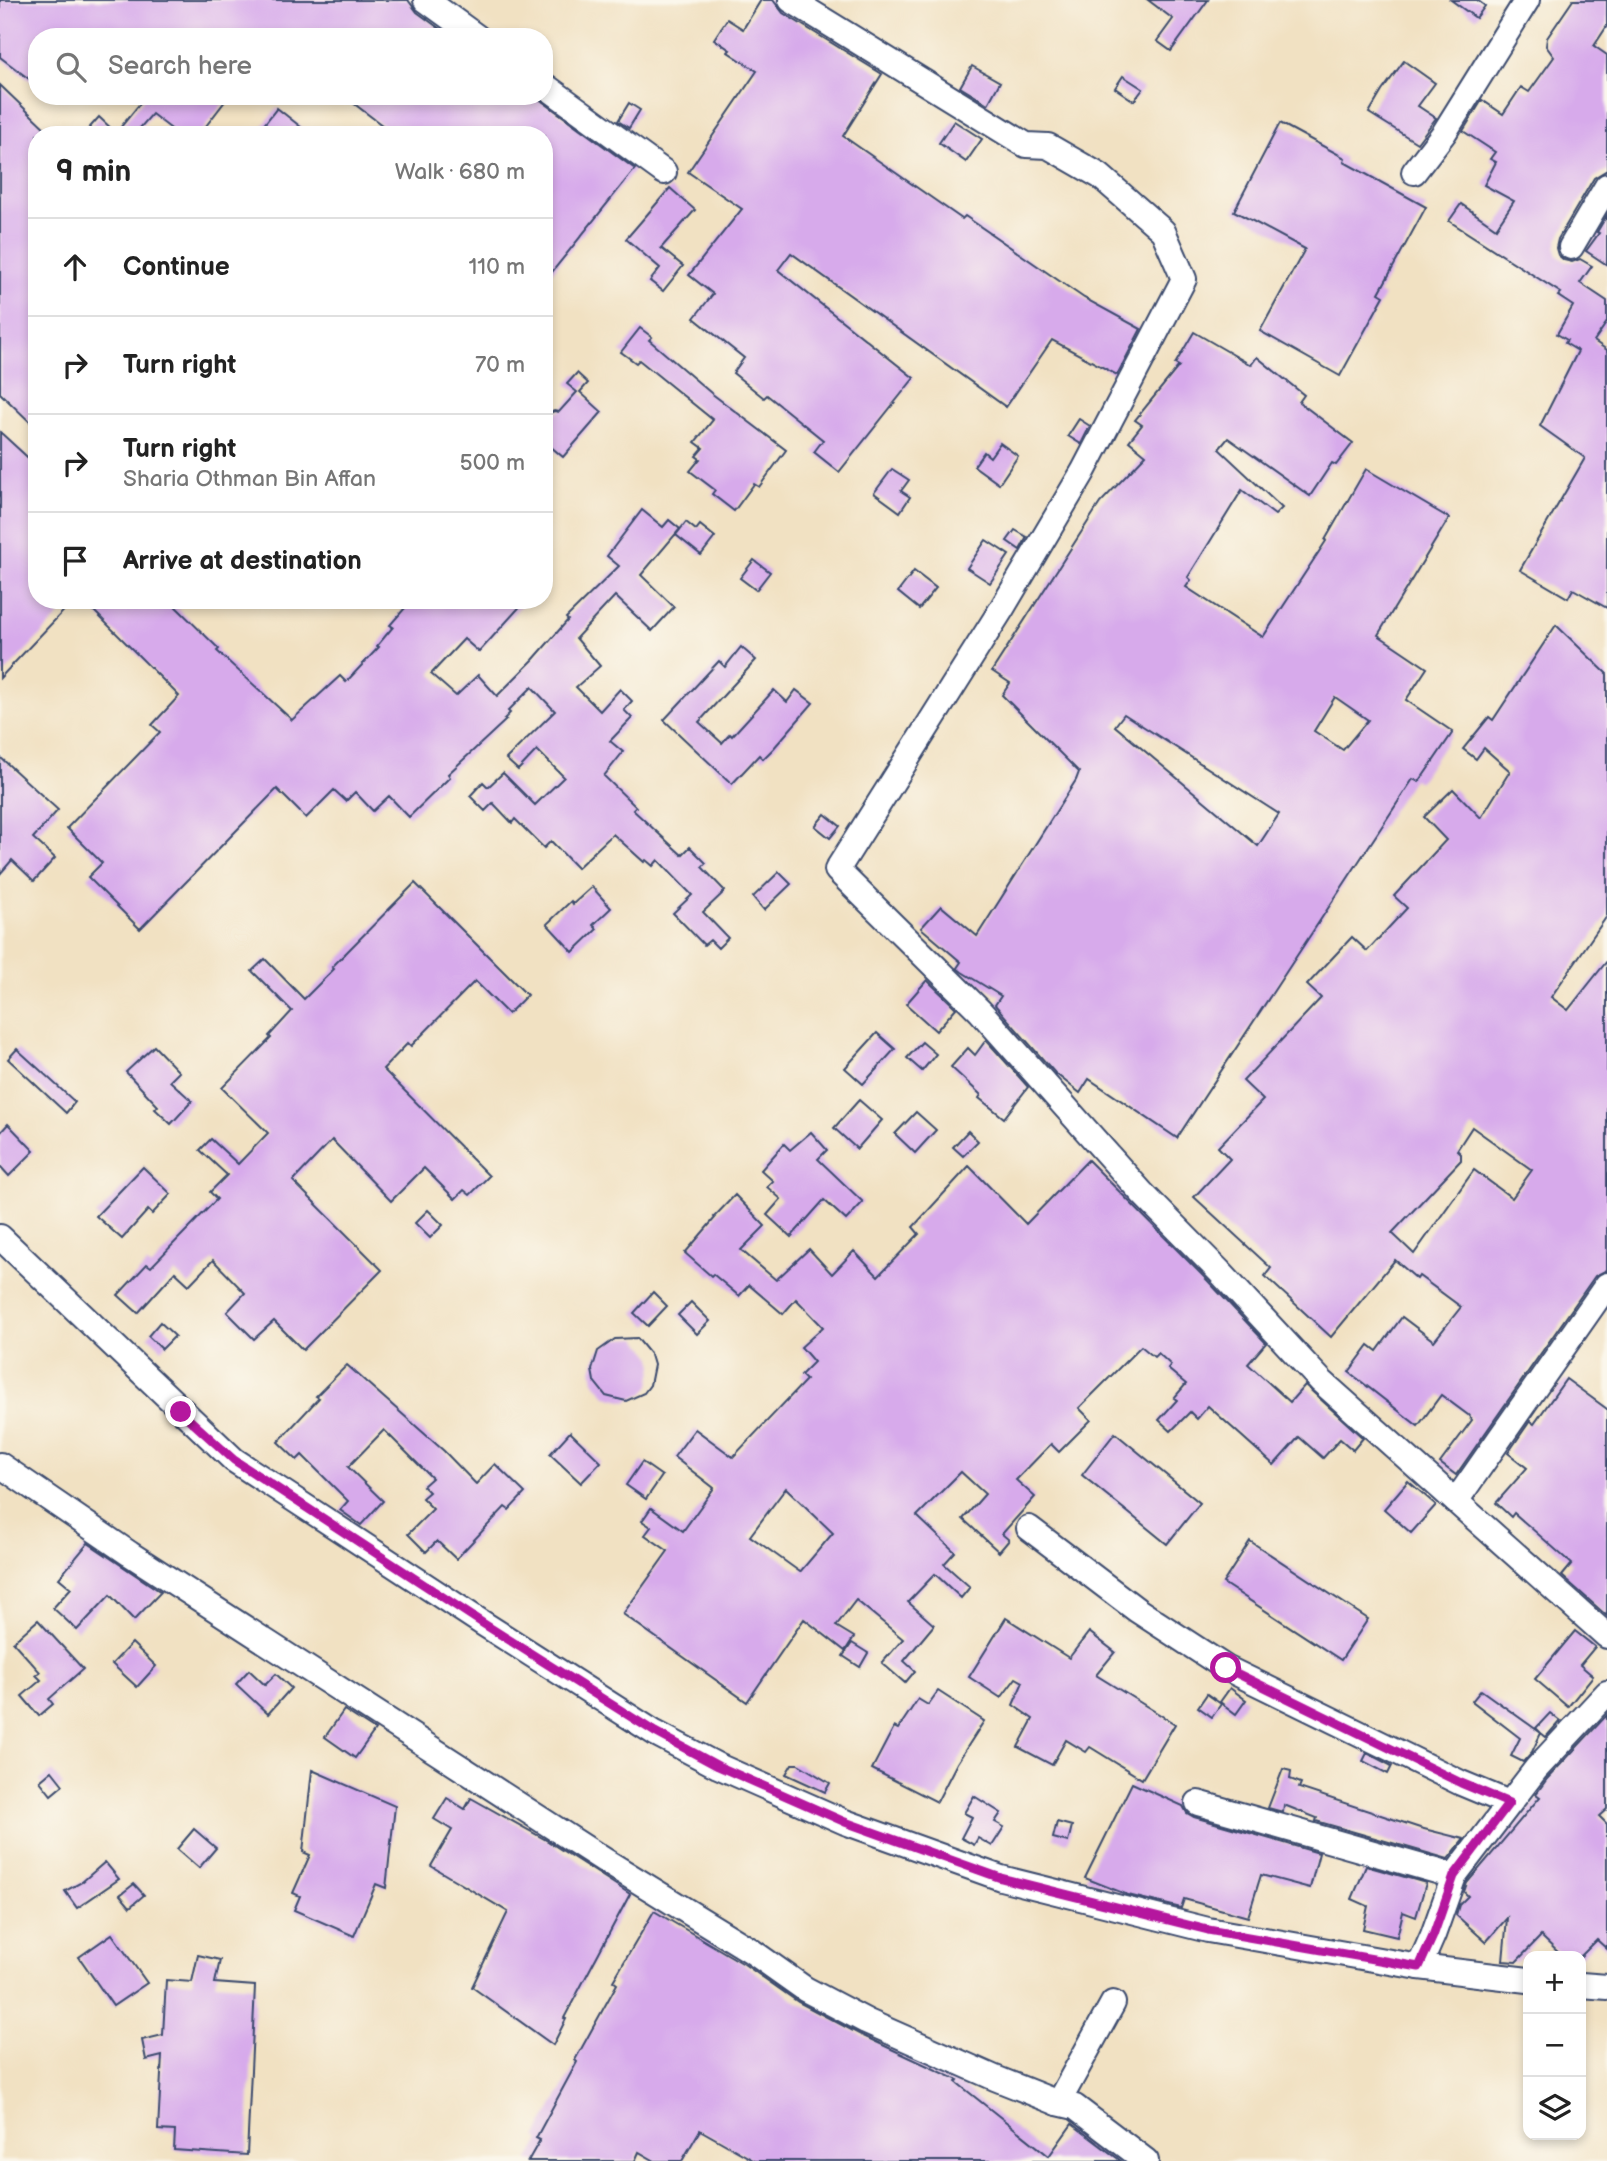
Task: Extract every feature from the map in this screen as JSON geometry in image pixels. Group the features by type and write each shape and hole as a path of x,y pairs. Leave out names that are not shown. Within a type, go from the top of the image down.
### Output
{"street":[{"path":"426,0 465,28"},
{"path":"792,0 1026,145 1048,146 1100,176 1163,231 1184,279 1083,472 994,622 837,870 980,1012 1142,1193 1321,1381 1607,1636"},
{"path":"1414,172 1444,133 1527,0"},
{"path":"553,92 664,172"},
{"path":"1572,247 1607,186"},
{"path":"0,1237 234,1460 655,1732 718,1766 845,1822 1001,1878 1208,1930 1419,1967 1523,1979"},
{"path":"1456,1501 1607,1285"},
{"path":"0,1465 130,1553 604,1860 750,1950 805,1989 866,2021 995,2078 1075,2107 1146,2161"},
{"path":"1029,1528 1137,1610 1226,1668 1449,1777 1509,1803"},
{"path":"1419,1967 1454,1876 1536,1769 1607,1693"},
{"path":"1198,1803 1454,1876"},
{"path":"1586,1985 1607,1987"},
{"path":"1058,2103 1113,2003"}],"building":[{"path":"0,0 408,0 417,12 439,28 28,28 28,78 0,57"},
{"path":"761,0 773,0 783,13 882,74 843,136 962,219 965,216 1084,298 1141,329 1117,375 1052,340 1006,407 791,253 778,270 914,378 839,472 814,452 823,440 767,395 764,398 733,373 744,358 694,318 713,294 689,275 742,209 688,172 757,71 714,39 727,19 743,29"},
{"path":"1148,0 1208,0 1171,51 1157,41 1173,19"},
{"path":"1451,0 1477,0 1485,6 1476,18"},
{"path":"1573,0 1607,0 1607,26 1594,46 1607,55 1607,170 1594,178 1558,239 1556,248 1558,255 1564,260 1572,262 1580,259 1592,266 1580,283 1607,301 1607,322 1594,341 1607,350 1607,608 1573,589 1568,598 1520,570 1585,458 1540,426 1578,351 1557,334 1573,306 1558,296 1561,293 1449,221 1461,204 1496,228 1514,201 1484,185 1496,162 1490,159 1495,152 1463,131 1482,100 1503,114 1521,87 1529,92 1554,57 1546,46 1547,38"},
{"path":"1404,61 1435,83 1418,106 1436,118 1417,143 1369,113"},
{"path":"972,66 1000,82 988,104 960,87"},
{"path":"1123,76 1143,89 1134,101 1115,88"},
{"path":"0,85 43,126 28,126 28,420 0,393"},
{"path":"629,103 640,110 629,128 618,121"},
{"path":"139,105 222,105 206,126 167,126 152,114 142,126 122,126"},
{"path":"356,105 547,105 635,169 553,271 553,126 383,126"},
{"path":"277,108 300,126 263,126"},
{"path":"99,117 109,126 91,126"},
{"path":"954,121 982,139 966,162 939,143"},
{"path":"1280,123 1426,207 1379,293 1384,296 1340,376 1260,331 1305,249 1234,211"},
{"path":"670,188 695,210 661,248 683,266 663,291 650,281 660,268 626,239"},
{"path":"1607,215 1607,265 1586,251 1599,233 1597,232"},
{"path":"640,328 652,337 649,340 711,393 786,450 759,487 754,484 734,511 712,494 715,490 690,471 700,459 696,456 703,448 695,442 713,420 639,360 636,363 621,352"},
{"path":"1194,332 1251,365 1257,357 1304,395 1299,402 1353,443 1336,465 1332,463 1310,496 1228,438 1219,449 1282,508 1275,515 1242,490 1188,577 1191,580 1186,587 1263,637 1326,541 1366,469 1449,518 1378,635 1427,668 1406,700 1453,732 1419,782 1413,779 1177,1138 1089,1079 1080,1093 1055,1073 995,1005 1001,996 957,968 961,962 921,928 941,906 977,936 1076,780 1079,772 1002,695 1010,683 992,671 1100,503 1146,455 1129,441 1142,425 1135,420 1179,366 1175,364","holes":["1335,697 1368,720 1343,750 1314,731","1124,714 1279,814 1258,846 1115,726"]},
{"path":"577,373 588,383 580,392 602,412 563,457 553,449 553,412 559,412 577,392 567,384"},
{"path":"1079,419 1090,426 1081,444 1068,436"},
{"path":"0,432 28,458 28,609 65,609 0,678"},
{"path":"1000,443 1018,456 999,484 974,466 984,452 990,457"},
{"path":"892,469 909,480 901,491 910,497 900,512 874,493"},
{"path":"642,510 663,527 669,520 680,529 641,575 674,607 652,631 615,596 576,638 600,666 576,687 600,711 620,689 632,701 624,710 632,718 610,741 623,752 604,776 636,807 633,810 682,855 690,847 706,863 702,867 725,891 703,912 728,938 718,948 710,940 704,945 673,913 692,895 658,860 653,866 646,860 644,862 613,834 577,868 551,841 544,848 515,819 512,823 493,803 485,811 470,796 483,782 488,787 503,773 535,805 564,777 537,750 518,770 506,759 555,711 532,687 508,711 510,713 504,719 506,720 448,774 450,777 409,817 389,796 373,811 355,792 346,801 334,790 306,818 277,789 140,929 88,877 102,863 67,828 160,732 152,725 179,696 92,609 178,609 219,649 217,651 292,720 340,676 346,682 379,647 377,646 393,627 390,625 404,609 518,609 479,652 464,639 431,674 456,696 478,675 497,696 533,660 568,620 566,618 619,566 607,556"},
{"path":"686,522 696,530 700,525 715,537 701,555 676,535"},
{"path":"1015,530 1027,537 1020,550 1007,541"},
{"path":"986,540 1009,555 990,583 967,568"},
{"path":"754,560 770,572 756,590 740,578"},
{"path":"914,571 936,588 919,609 898,592"},
{"path":"1556,625 1607,674 1607,916 1551,997 1568,1010 1607,961 1607,1270 1595,1276 1456,1475 1440,1463 1472,1420 1468,1415 1441,1395 1418,1426 1349,1372 1369,1345 1377,1351 1402,1317 1434,1341 1461,1307 1419,1276 1417,1279 1395,1260 1331,1337 1265,1276 1271,1268 1194,1197 1230,1159 1218,1147 1263,1100 1243,1081 1321,998 1307,985 1352,937 1367,951 1407,908 1394,896 1446,840 1424,817 1453,789 1481,818 1510,771 1484,748 1476,759 1463,749 1489,717 1493,720","holes":["1472,1127 1532,1170 1512,1198 1474,1170 1414,1254 1392,1233 1461,1160 1461,1154 1457,1150"]},
{"path":"741,647 756,660 699,722 722,743 730,734 732,736 774,690 787,702 796,690 813,703 763,759 759,755 732,784 664,720 719,661 725,667"},
{"path":"0,757 58,810 33,838 55,858 34,881 12,860 0,874"},
{"path":"825,814 840,826 830,838 815,826"},
{"path":"779,872 791,884 764,910 753,897"},
{"path":"415,883 527,995 508,1014 475,981 411,1046 408,1043 383,1069 489,1176 470,1195 464,1190 455,1199 424,1168 391,1201 332,1140 293,1181 382,1270 303,1350 274,1321 254,1339 227,1312 245,1293 213,1260 189,1285 175,1272 138,1313 118,1295 147,1264 151,1267 217,1199 210,1192 227,1175 200,1150 211,1139 238,1164 268,1133 222,1088 271,1038 269,1036 292,1011 252,971 265,959 304,999"},
{"path":"592,887 611,908 593,925 597,929 573,952 547,924 571,901 573,904"},
{"path":"927,980 956,1008 936,1031 906,1004"},
{"path":"877,1033 895,1049 863,1084 845,1068"},
{"path":"986,1040 1028,1087 1004,1118 979,1098 981,1095 951,1067 968,1048 975,1055"},
{"path":"922,1042 936,1054 922,1071 907,1058"},
{"path":"154,1046 179,1072 170,1081 192,1101 171,1124 155,1109 158,1106 126,1072"},
{"path":"17,1049 75,1102 66,1113 8,1059"},
{"path":"859,1100 882,1120 857,1149 834,1128"},
{"path":"916,1112 936,1130 915,1153 895,1134"},
{"path":"8,1124 34,1151 9,1176 0,1166 0,1133"},
{"path":"968,1131 978,1141 963,1156 953,1147"},
{"path":"811,1132 827,1150 818,1159 863,1202 846,1220 824,1200 791,1237 767,1215 781,1199 767,1187 773,1181 761,1170 784,1144 790,1150"},
{"path":"1088,1160 1266,1343 1248,1364 1290,1402 1305,1385 1363,1438 1353,1450 1340,1439 1323,1458 1299,1437 1274,1465 1208,1406 1197,1419 1190,1412 1171,1431 1159,1420 1177,1400 1174,1398 1186,1384 1168,1369 1171,1365 1158,1353 1154,1357 1141,1346 1079,1408 1091,1420 1059,1452 1051,1444 1016,1480 1035,1497 1002,1534 1009,1540 999,1552 963,1519 985,1494 961,1472 917,1516 955,1552 944,1564 970,1587 961,1598 935,1574 908,1602 934,1625 904,1661 915,1671 905,1683 882,1663 903,1639 856,1600 836,1626 854,1637 845,1651 804,1619 747,1702 623,1614 668,1551 645,1535 651,1527 642,1521 651,1508 683,1531 714,1488 674,1457 695,1429 733,1457 806,1380 801,1375 814,1362 801,1347 823,1327 796,1299 783,1314 749,1285 739,1296 685,1253 735,1195 765,1226 741,1250 776,1280 809,1249 832,1274 854,1251 878,1276 919,1234 913,1227 969,1166 1026,1224","holes":["786,1488 833,1533 800,1572 750,1536"]},
{"path":"143,1167 171,1194 152,1214 148,1210 122,1239 96,1216"},
{"path":"428,1210 443,1225 430,1238 415,1223"},
{"path":"653,1292 667,1306 648,1326 634,1313"},
{"path":"691,1302 710,1321 697,1334 678,1315"},
{"path":"160,1322 175,1336 162,1349 148,1336"},
{"path":"637,1338 651,1355 654,1365 650,1385 644,1393 626,1401 606,1396 594,1381 592,1370 598,1351 615,1339"},
{"path":"347,1365 444,1451 476,1484 495,1464 525,1493 509,1510 505,1507 456,1559 437,1541 426,1552 408,1534 433,1509 422,1498 429,1492 423,1486 432,1478 384,1430 348,1467 383,1501 361,1525 340,1510 348,1501 302,1455 297,1460 278,1442 319,1398 316,1396"},
{"path":"1566,1379 1607,1409 1607,1616 1562,1576 1572,1564 1514,1513 1511,1517 1496,1503 1527,1468 1508,1453 1530,1421 1534,1424"},
{"path":"570,1432 601,1462 581,1483 550,1454"},
{"path":"1115,1433 1200,1503 1167,1544 1082,1475"},
{"path":"642,1462 662,1476 646,1499 626,1485"},
{"path":"1408,1481 1436,1505 1411,1533 1384,1509"},
{"path":"1250,1541 1368,1619 1341,1660 1223,1583"},
{"path":"88,1543 161,1592 134,1620 110,1595 77,1630 53,1608 71,1588 59,1578"},
{"path":"1006,1618 1069,1658 1089,1632 1115,1652 1096,1675 1175,1724 1142,1779 1090,1747 1086,1752 1066,1740 1052,1765 1018,1747 1033,1719 1013,1705 1023,1682 1016,1678 1001,1698 969,1677"},
{"path":"38,1620 83,1669 49,1699 53,1704 39,1716 22,1696 41,1680 36,1675 40,1672 13,1642"},
{"path":"1575,1631 1595,1647 1580,1665 1593,1676 1568,1707 1535,1679"},
{"path":"132,1643 156,1666 137,1687 112,1664"},
{"path":"852,1643 868,1653 860,1667 843,1656"},
{"path":"249,1670 265,1685 276,1674 291,1688 268,1714 236,1684"},
{"path":"1230,1688 1246,1700 1236,1714 1220,1702"},
{"path":"1481,1690 1541,1733 1532,1752 1523,1762 1511,1756 1520,1738 1472,1701"},
{"path":"938,1691 984,1721 957,1763 937,1802 872,1769 894,1727 898,1729 918,1699 928,1705"},
{"path":"1207,1694 1221,1704 1212,1717 1198,1707"},
{"path":"344,1710 375,1730 355,1758 325,1737"},
{"path":"1550,1713 1560,1721 1546,1737 1536,1728"},
{"path":"1607,1715 1607,1809 1599,1816 1607,1824 1607,1949 1597,1940 1586,1951 1557,1951 1541,1936 1527,1951 1523,1951 1516,1962 1503,1961 1507,1918 1486,1942 1456,1915 1459,1905 1468,1896 1464,1892 1467,1883 1540,1797 1536,1794"},
{"path":"1367,1753 1392,1766 1388,1774 1363,1761"},
{"path":"792,1764 798,1764 830,1783 825,1792 786,1774"},
{"path":"1283,1769 1291,1771 1290,1779 1301,1783 1299,1788 1420,1828 1464,1839 1448,1859 1316,1821 1317,1818 1284,1805 1283,1812 1268,1808"},
{"path":"312,1770 395,1806 386,1888 376,1884 354,1936 294,1910 300,1896 293,1893 310,1855 303,1852"},
{"path":"52,1771 63,1785 51,1795 40,1781"},
{"path":"1132,1783 1183,1806 1187,1813 1194,1817 1319,1853 1310,1888 1261,1875 1248,1917 1184,1899 1181,1908 1128,1895 1085,1878"},
{"path":"974,1796 1001,1813 995,1822 1004,1827 992,1846 978,1838 974,1845 961,1838 972,1817 964,1813"},
{"path":"447,1798 465,1809 471,1798 546,1840 630,1894 564,2018 566,2019 553,2045 472,1987 508,1912 431,1866 452,1830 434,1819"},
{"path":"1057,1822 1072,1826 1068,1842 1053,1838"},
{"path":"194,1829 216,1848 199,1868 177,1849"},
{"path":"105,1862 119,1879 77,1908 65,1891 82,1882"},
{"path":"1366,1866 1426,1883 1416,1917 1403,1912 1397,1937 1363,1929 1368,1906 1352,1899"},
{"path":"134,1884 144,1895 130,1907 120,1895"},
{"path":"654,1911 744,1964 798,2002 958,2080 956,2082 1049,2156 1072,2124 1121,2161 755,2161 700,2130 682,2161 655,2161 639,2152 635,2161 528,2161 540,2140 536,2138 577,2062 575,2060 617,1984 613,1981"},
{"path":"112,1934 147,1983 113,2006 79,1957"},
{"path":"198,1955 220,1960 215,1983 255,1986 247,2155 174,2150 175,2131 158,2130 162,2056 146,2060 142,2040 163,2035 166,1980 192,1982"}],"route":[{"path":"181,1412 234,1460 484,1624 655,1732 718,1766 845,1822 1001,1878 1208,1930 1419,1967 1454,1876 1509,1803 1461,1783 1226,1668"}]}
